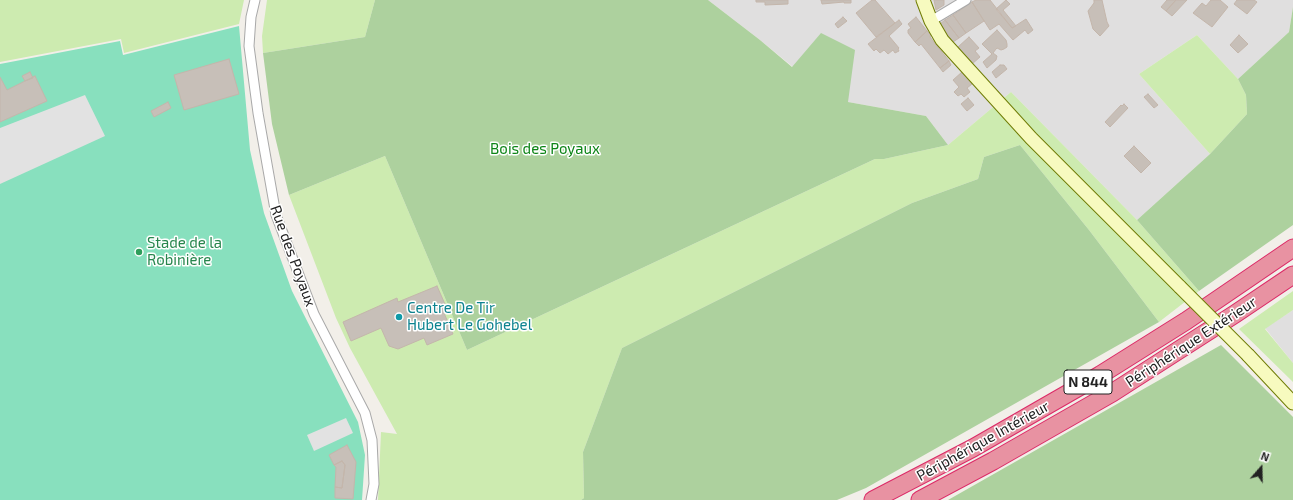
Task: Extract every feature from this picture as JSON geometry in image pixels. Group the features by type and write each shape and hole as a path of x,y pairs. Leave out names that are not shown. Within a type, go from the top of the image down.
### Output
{"highway":[{"name":"Périphérique Intérieur","path":"873,500 925,474 1006,430 1100,375 1186,321 1293,248"},
{"name":"Périphérique Extérieur","path":"920,500 993,461 1112,393 1235,314 1293,274"}],"street":[{"name":"Rue des Poyaux","path":"255,0 251,18 249,46 258,113 276,215 314,314 365,413 372,440 374,484 371,500"},
{"path":"923,0 930,21 942,40 1016,122 1248,355 1293,403"},
{"path":"930,21 966,0"}],"shaded area":[{"path":"708,0 1293,0 1293,7 1289,32 1238,79 1197,35 1139,74 1210,154 1137,220 1011,92 948,145 926,116 848,102 821,34 793,67"},
{"path":"85,95 105,136 0,184 0,128"},
{"path":"1293,310 1293,363 1265,328"},
{"path":"346,418 353,433 314,451 307,435"}],"green space":[{"path":"0,0 244,0 239,24 124,53 121,39 0,62"},
{"path":"267,0 375,0 365,37 263,53 262,36"},
{"name":"Bois des Poyaux","path":"375,0 708,0 792,67 821,33 855,50 848,102 926,116 948,145 884,159 875,159 467,350 385,156 289,195 272,124 263,53 365,37"},
{"path":"1293,7 1293,225 1199,291 1137,220 1210,154 1247,114 1246,95 1238,79 1289,32"},
{"name":"Stade de la Robinière","path":"239,26 250,150 264,213 292,291 358,422 365,455 362,500 0,500 0,64 120,41 123,55"},
{"path":"1197,35 1238,79 1246,95 1247,114 1210,154 1139,74"},
{"path":"1011,92 1137,220 1199,291 1159,322 1089,230 1020,145 984,157 978,179 912,203 622,348 583,452 584,498 581,500 378,500 381,432 397,434 350,348 336,318 289,195 385,156 467,350 875,159 884,159 948,145"},
{"path":"1020,145 1089,230 1159,322 866,488 837,500 581,500 584,498 583,452 622,348 912,203 978,179 984,157"},
{"path":"1293,291 1293,310 1265,329 1293,363 1293,382 1239,329"},
{"path":"1221,345 1293,417 1293,500 948,500"}],"building":[{"path":"756,0 788,0 788,4 765,5 765,2 756,2"},
{"path":"821,0 851,0 851,3 844,2 822,4"},
{"path":"872,0 875,0 895,23 876,37 856,13"},
{"path":"934,0 944,0 944,5 936,10"},
{"path":"976,0 990,0 1012,28 1026,19 1033,30 1028,34 1025,30 1013,40 999,24 990,30 972,2"},
{"path":"1006,0 1010,4 1003,10 1016,26 1012,28 996,9"},
{"path":"1094,0 1102,0 1109,26 1100,36 1093,29 1088,11 1094,3"},
{"path":"1167,0 1176,0 1166,11 1161,7"},
{"path":"1176,0 1187,0 1172,16 1166,11"},
{"path":"1211,0 1220,0 1228,7 1212,27 1193,13 1202,3 1206,6"},
{"path":"1237,0 1254,0 1257,2 1247,14 1234,4"},
{"path":"972,2 984,21 966,33 953,15"},
{"path":"953,15 966,33 959,38 945,20"},
{"path":"843,17 847,21 838,28 835,24"},
{"path":"916,17 927,31 915,42 908,33 908,30 911,28 908,24"},
{"path":"899,20 902,24 889,36 899,48 899,51 895,53 893,50 888,54 884,50 880,53 876,49 874,51 868,44"},
{"path":"945,20 959,38 953,42 940,24"},
{"path":"997,30 1006,40 1007,47 1001,50 996,49 993,53 997,56 996,60 987,68 983,62 992,54 982,44"},
{"path":"927,31 949,61 940,68 921,44 919,46 915,42"},
{"path":"1239,35 1248,44 1238,53 1230,45"},
{"path":"969,37 979,48 975,51 980,57 972,64 958,47"},
{"path":"229,59 239,94 184,110 174,75"},
{"path":"949,61 951,65 943,72 940,68"},
{"path":"1000,65 1004,65 1007,69 996,78 992,72"},
{"path":"30,72 33,78 25,81 22,76"},
{"path":"962,72 972,84 967,88 970,92 964,97 961,94 958,96 954,92 959,87 953,80"},
{"path":"35,76 47,101 0,122 0,77 7,90"},
{"path":"1148,94 1158,105 1154,108 1144,97"},
{"path":"968,98 974,105 967,111 961,104"},
{"path":"168,102 171,108 154,117 151,111"},
{"path":"1124,104 1128,108 1110,127 1105,122 1121,105 1122,106"},
{"path":"1134,146 1151,163 1141,173 1124,156"},
{"name":"Centre De Tir Hubert Le Gohebel","path":"437,286 448,311 444,313 453,334 427,345 424,338 398,349 389,346 381,328 351,341 343,322 397,298 398,302"},
{"path":"347,445 356,462 353,499 335,498 335,487 342,488 345,465 342,461 334,465 329,455"},
{"path":"342,461 345,465 342,488 335,487 336,467 334,465"}],"place":[{"name":"Stade de la Robinière","path":"139,252"},
{"name":"Centre De Tir Hubert Le Gohebel","path":"399,317"}]}
